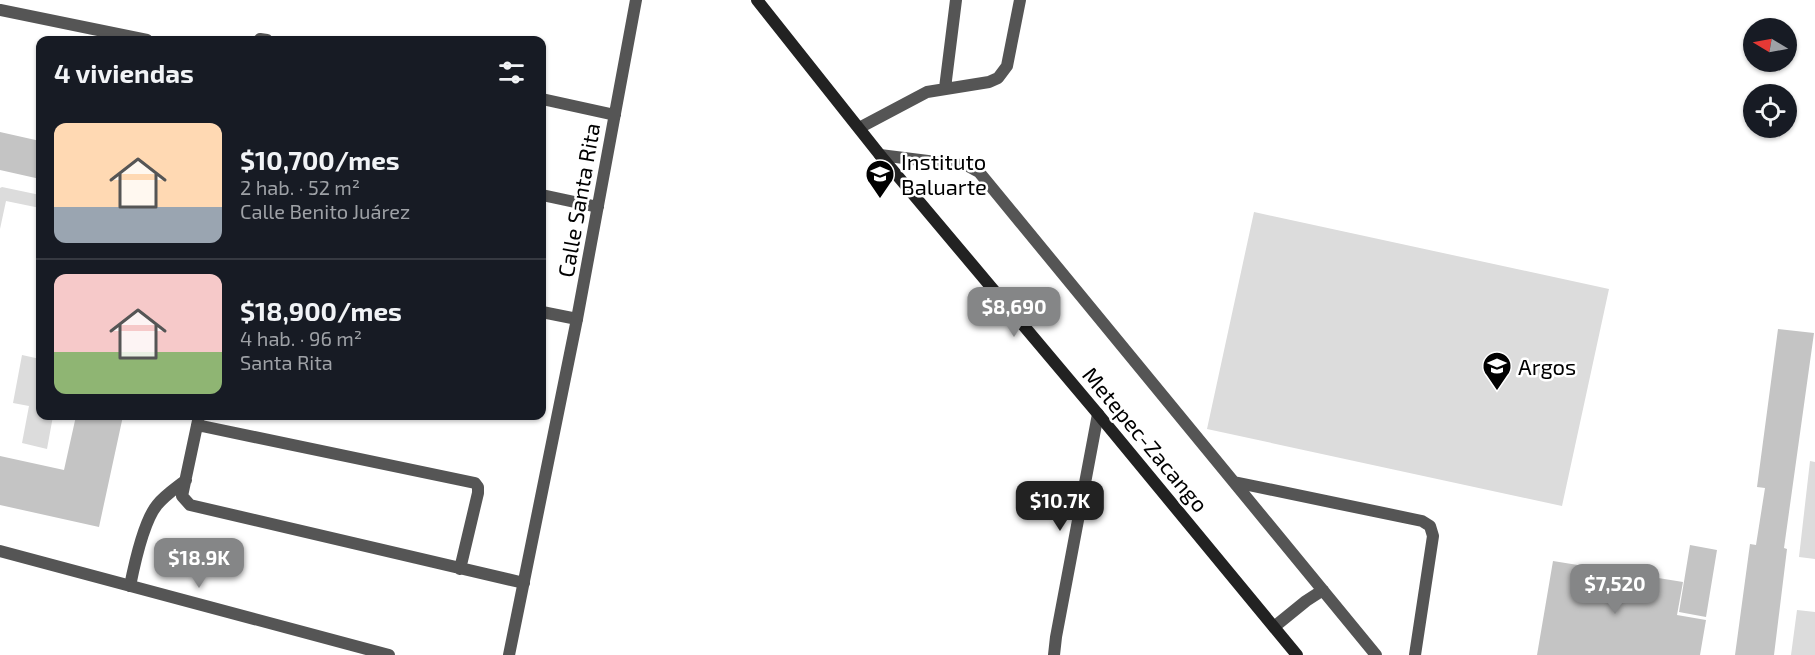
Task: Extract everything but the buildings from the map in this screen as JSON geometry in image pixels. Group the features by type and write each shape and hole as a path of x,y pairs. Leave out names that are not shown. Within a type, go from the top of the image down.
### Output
{"main road":[{"name":"Metepec-Zacango","path":"757,0 880,155 1297,655"}],"street":[{"name":"Calle Santa Rita","path":"509,655 578,320 636,0"},
{"path":"945,88 956,0"},
{"path":"859,128 927,92 989,82 998,78 1007,66 1020,0"},
{"path":"0,10 127,36"},
{"path":"546,100 615,115"},
{"path":"880,155 959,164 979,172 1376,655"},
{"path":"546,196 598,207"},
{"path":"546,313 578,320"},
{"path":"1054,655 1098,414"},
{"path":"460,568 478,493 475,483 198,420 182,496 190,506 524,583"},
{"path":"130,586 136,559 151,515 161,501 186,480"},
{"path":"1234,482 1422,521 1430,526 1433,536 1415,655"},
{"path":"0,551 390,655"},
{"path":"1274,627 1323,590"}],"shaded area":[{"path":"0,188 36,194 36,207 6,201 0,229"},
{"path":"1254,212 1609,289 1562,506 1207,429"},
{"path":"22,355 36,358 36,420 52,420 47,449 22,443 29,406 13,403"},
{"path":"1810,461 1815,462 1815,559 1799,557"},
{"path":"1797,610 1815,612 1815,655 1791,655"}],"place":[{"name":"Instituto Baluarte","path":"880,200"},
{"name":"Argos","path":"1497,392"}]}
